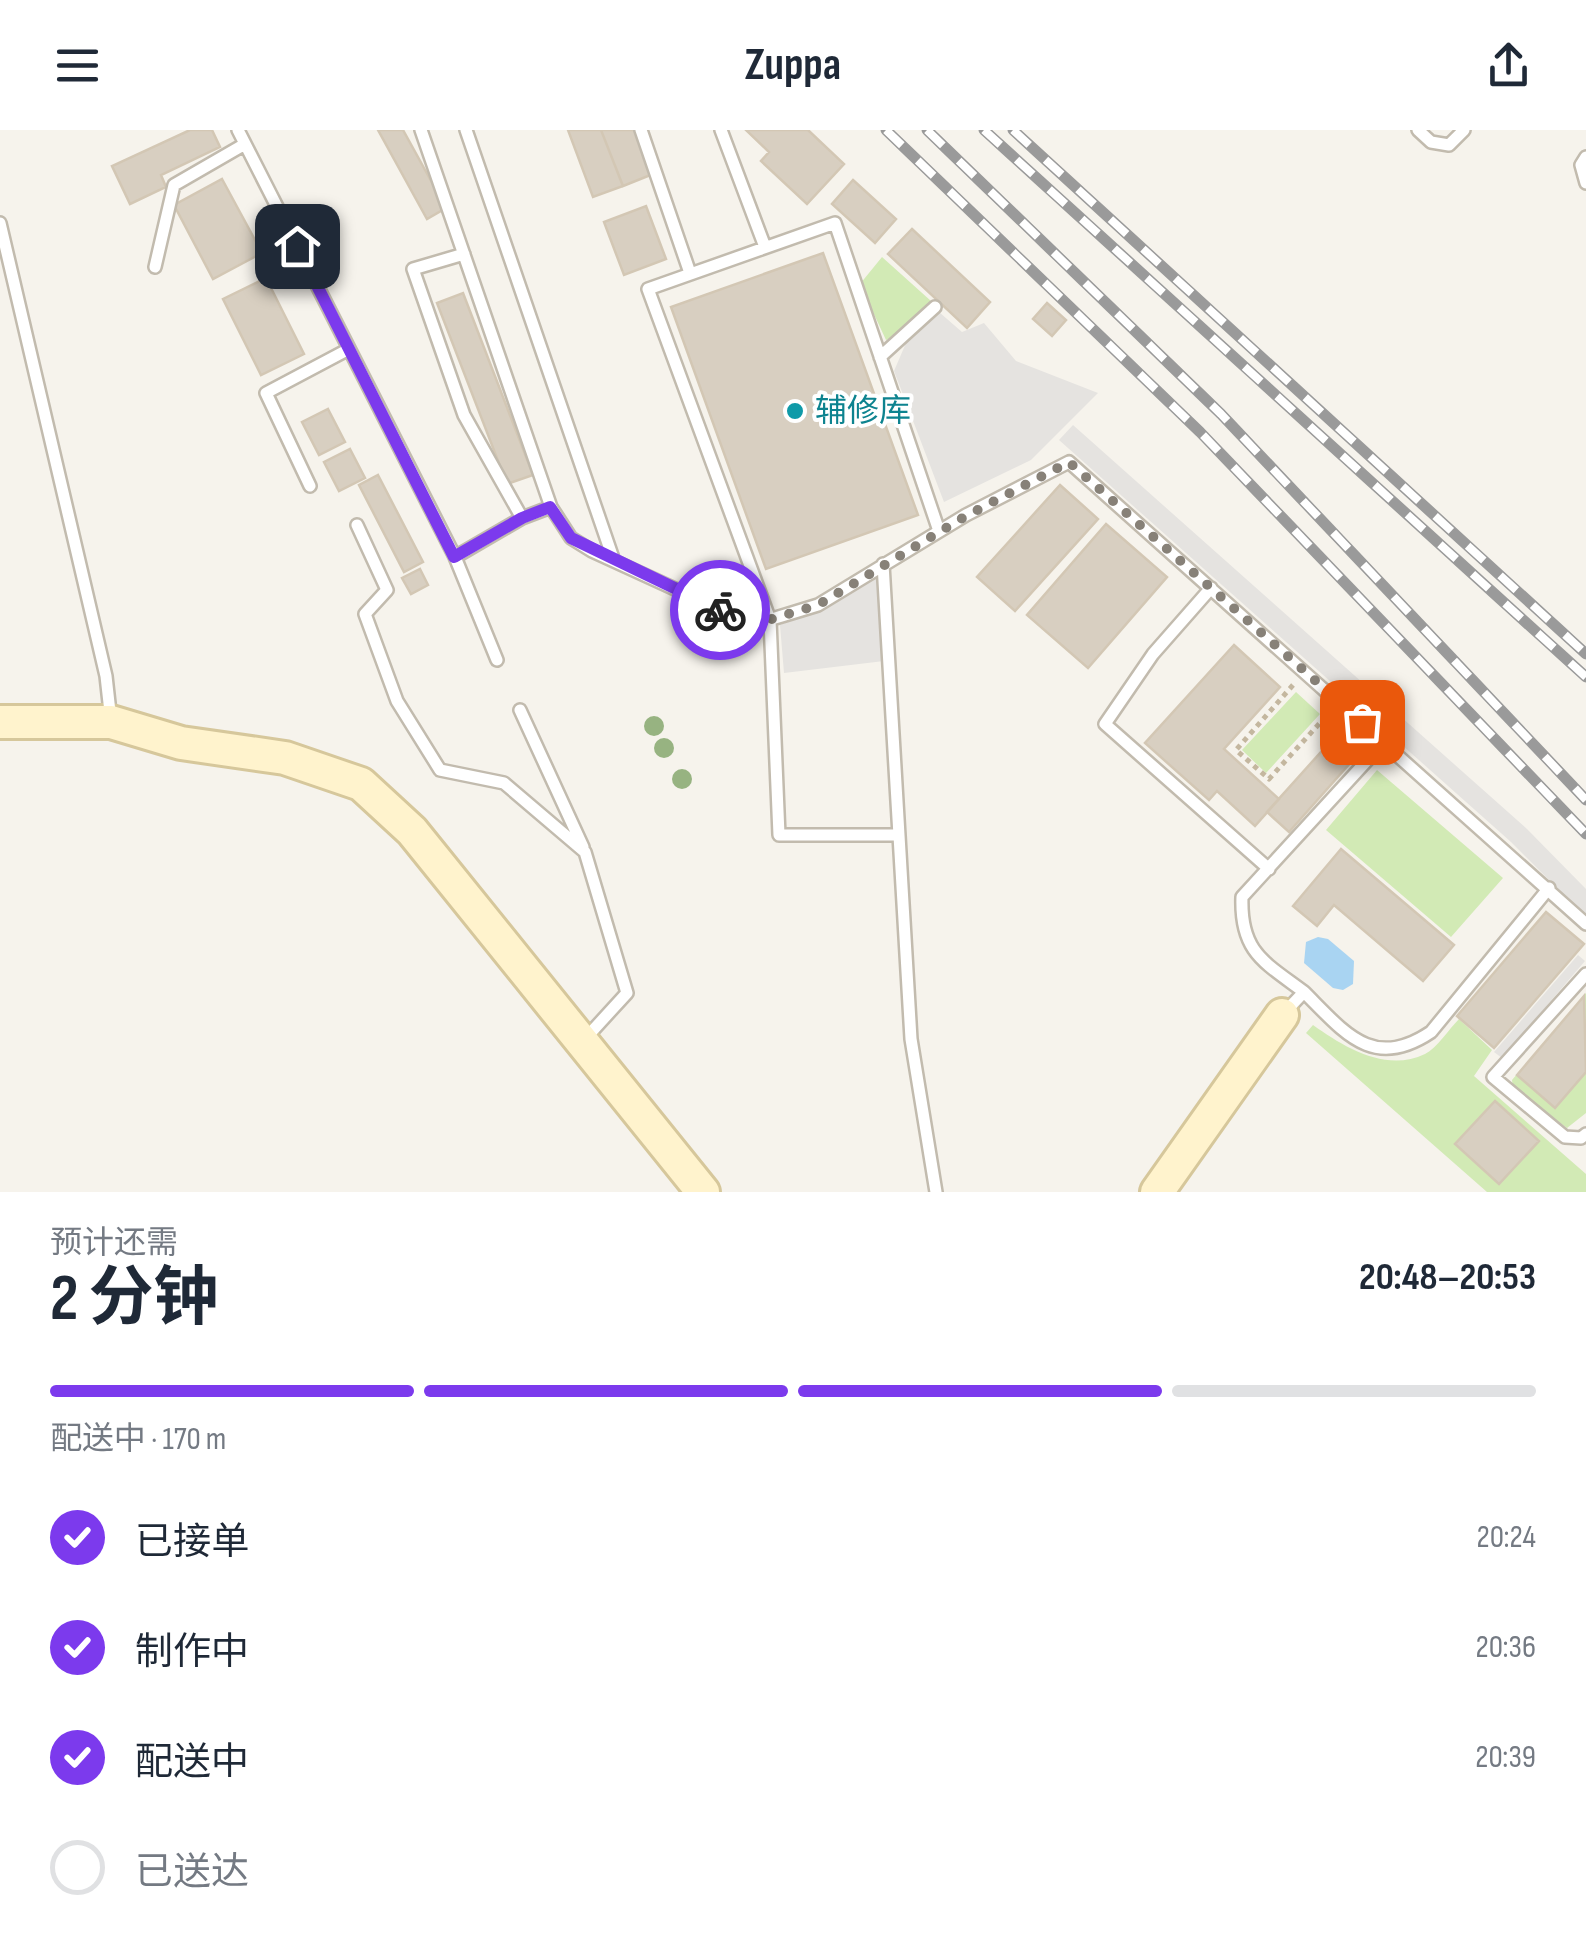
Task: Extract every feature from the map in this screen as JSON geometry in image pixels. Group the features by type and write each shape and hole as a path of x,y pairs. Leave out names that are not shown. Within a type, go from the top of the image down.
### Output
{"street":[{"path":"0,722 111,722 181,743 285,758 362,784 412,831 703,1192"},
{"path":"1157,1192 1293,1004"}],"lane":[{"path":"238,130 454,557 497,660"},
{"path":"421,130 550,507 571,538 736,617 770,620 818,605 939,531 1069,462 1586,924"},
{"path":"466,130 614,561"},
{"path":"641,130 690,273"},
{"path":"721,130 765,247"},
{"path":"1418,130 1431,142 1449,144 1464,130"},
{"path":"155,267 174,185 245,144"},
{"path":"1586,157 1581,165 1586,183"},
{"path":"0,223 106,676 111,722"},
{"path":"899,835 779,835 770,620 648,289 835,224 939,531"},
{"path":"464,254 412,268 464,415 522,518"},
{"path":"880,357 935,307"},
{"path":"310,486 266,393 349,349"},
{"path":"454,557 522,518 550,507"},
{"path":"357,525 387,590 365,614 397,701 440,770 504,783 585,852"},
{"path":"883,564 910,1039 936,1192"},
{"path":"1211,588 1152,654 1106,724 1269,868"},
{"path":"520,710 585,852 626,993 582,1042"},
{"path":"1384,742 1242,897 1241,925 1254,954 1293,1004 1377,1050 1406,1049 1431,1032 1549,888"},
{"path":"1586,974 1493,1077 1564,1137 1581,1138 1586,1134"}],"path":[{"path":"1305,672 1236,750 1269,779 1339,702"}],"green space":[{"path":"882,257 931,301 902,334 886,340 860,284"},
{"path":"1296,692 1320,714 1266,773 1242,750"},
{"path":"1377,770 1503,878 1451,937 1326,830"},
{"path":"1586,993 1586,1113 1567,1128 1513,1088 1512,1080"},
{"path":"1459,1019 1492,1050 1474,1076 1586,1174 1586,1192 1487,1192 1306,1033 1313,1025 1352,1049 1395,1061 1425,1054"}],"shaded area":[{"path":"939,312 962,332 984,323 1016,361 1098,393 1031,460 944,502 894,371 906,343"},
{"path":"1073,425 1527,829 1586,889 1586,917 1511,842 1059,440"},
{"path":"879,571 884,661 784,673 780,625 817,611"},
{"path":"1578,955 1585,961 1502,1058 1494,1052"}],"water":[{"path":"1318,937 1328,939 1354,961 1353,984 1343,990 1333,988 1304,963 1306,942"}],"building":[{"path":"190,130 212,130 220,147 161,175 166,187 130,204 112,166"},
{"path":"378,130 403,130 446,208 427,219"},
{"path":"568,130 601,130 623,186 593,197"},
{"path":"601,130 636,130 653,174 623,186"},
{"path":"746,130 808,130 844,164 807,204 761,161 769,152"},
{"path":"222,179 262,253 213,279 174,205"},
{"path":"853,180 896,219 875,243 832,204"},
{"path":"646,206 666,259 624,275 604,222"},
{"path":"912,229 990,302 967,328 888,254"},
{"name":"辅修库","path":"823,253 918,515 766,569 671,307"},
{"path":"266,278 304,354 261,375 223,299"},
{"path":"463,293 533,475 507,484 437,303"},
{"path":"1047,303 1066,320 1052,336 1033,319"},
{"path":"328,409 345,442 319,455 302,422"},
{"path":"350,449 365,478 339,491 324,462"},
{"path":"378,475 423,562 404,572 359,485"},
{"path":"1060,485 1098,519 1015,611 977,577"},
{"path":"1106,524 1167,577 1088,668 1027,615"},
{"path":"420,569 428,585 411,594 402,578"},
{"path":"1234,645 1280,687 1224,749 1279,799 1255,826 1217,791 1209,800 1145,743"},
{"path":"1338,733 1360,752 1289,832 1267,812"},
{"path":"1341,849 1454,945 1423,981 1334,905 1317,926 1293,906"},
{"path":"1546,912 1584,944 1494,1048 1457,1016"},
{"path":"1584,996 1586,1072 1555,1108 1517,1075"},
{"path":"1495,1101 1539,1141 1499,1184 1455,1144"}],"railway":[{"path":"886,130 1200,432 1586,834"},
{"path":"927,130 1221,414 1586,800"},
{"path":"984,130 1586,677"},
{"path":"1013,130 1586,654"}],"way so far":[{"path":"720,610 762,622 818,605 966,516 1069,462 1362,722"}],"place":[{"name":"辅修库","path":"795,411"}],"route":[{"path":"297,246 454,557 504,532 522,518 550,507 571,538 592,551 720,610"}]}
